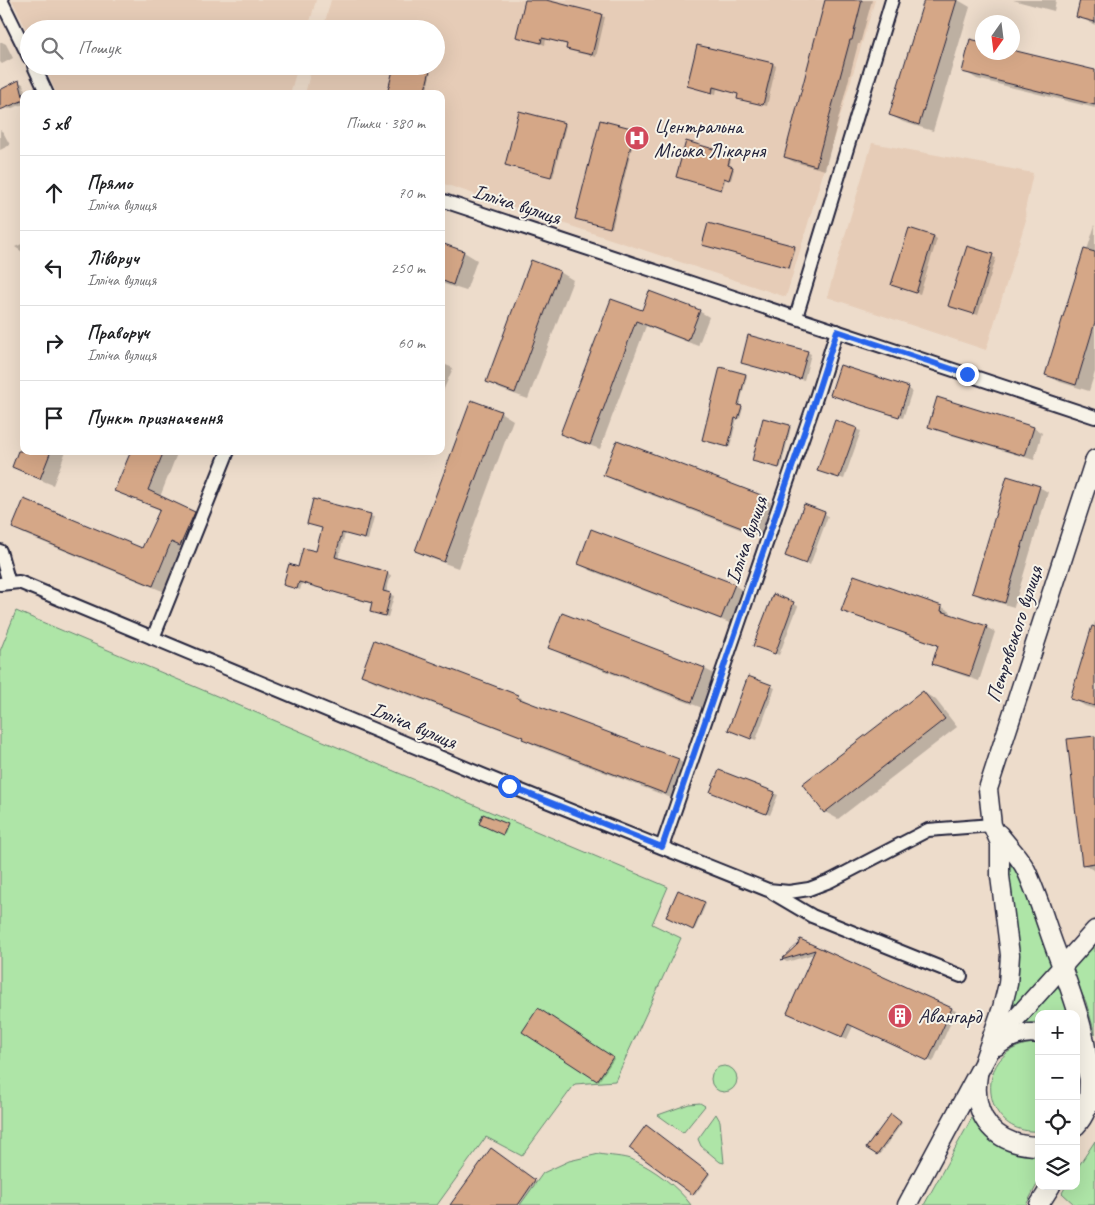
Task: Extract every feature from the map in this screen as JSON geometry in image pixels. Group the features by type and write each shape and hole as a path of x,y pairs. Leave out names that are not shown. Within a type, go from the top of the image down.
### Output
{"main road":[{"name":"Петровського вулиця","path":"984,1060 1002,1008 1010,970 1010,955 1000,876 1000,843 992,825 988,789 1095,459"},
{"path":"992,825 1026,869 1062,968 1084,1019 1092,1057 1092,1091 1087,1109 1080,1120"},
{"path":"907,1205 994,1043 1095,930"},
{"path":"1035,1033 1014,1036 997,1045 984,1060 978,1074 976,1089 978,1105 984,1120 995,1132 1008,1141 1024,1146 1035,1146"},
{"path":"1077,1055 1087,1072 1090,1090 1087,1109"},
{"path":"1080,1123 1087,1109 1095,1084"},
{"path":"1040,1205 1049,1190"}],"street":[{"path":"1,0 20,38"},
{"path":"796,317 892,0"},
{"path":"38,75 45,90"},
{"name":"Ілліча вулиця","path":"445,201 1095,416"},
{"name":"Ілліча вулиця","path":"662,847 813,408 837,331"},
{"path":"153,638 226,455"},
{"path":"0,551 5,584"},
{"name":"Ілліча вулиця","path":"5,584 18,582 509,786 768,890 790,892 809,890 928,830 992,825"},
{"path":"768,890 812,916 961,976"}],"shaded area":[{"path":"12,0 316,0 310,20 22,20"},
{"name":"Центральна Міська Лікарня","path":"331,0 875,0 786,297 445,184 445,90 306,90 310,75 445,75 445,20 325,20"},
{"path":"48,75 295,75 291,90 55,90"},
{"path":"872,143 1033,173 1025,210 1026,220 986,350 827,297"}],"green space":[{"path":"16,611 668,887 652,924 681,938 615,1081 575,1084 522,1156 486,1137 437,1205 0,1205 0,651"},
{"path":"1007,839 1053,968 1004,1022"},
{"path":"1095,942 1095,1034 1086,1002 1070,970"},
{"path":"1061,981 1073,1010 1035,1010 1035,1022 1023,1023"},
{"path":"1035,1044 1035,1131 1018,1129 1003,1119 994,1105 991,1089 993,1072 1002,1057 1017,1047"},
{"path":"724,1066 733,1070 737,1079 733,1088 724,1092 715,1088 711,1079 715,1070"},
{"path":"700,1103 705,1106 683,1133 658,1115 689,1104"},
{"path":"716,1114 720,1121 724,1163 720,1162 701,1146 698,1139"},
{"path":"974,1114 1035,1151 1035,1188 1026,1205 924,1205"},
{"path":"1095,1141 1095,1205 1075,1205 1062,1193 1064,1190 1080,1190 1080,1164"},
{"path":"599,1154 625,1158 641,1164 673,1185 691,1205 520,1205 543,1173 569,1161"}],"building":[{"path":"525,0 546,0 602,14 592,55 566,49 567,44 542,38 541,43 516,37"},
{"path":"825,0 862,0 816,166 784,157"},
{"path":"924,0 957,0 919,125 889,115"},
{"path":"1080,0 1095,0 1095,22 1076,17"},
{"path":"970,39 975,40 975,60 1020,60 1020,52 1095,70 1095,105 962,72"},
{"path":"697,45 773,63 763,105 737,99 738,94 713,87 712,93 687,86"},
{"path":"392,75 429,75 425,90 388,90"},
{"path":"19,80 22,90 20,102 0,110 0,90"},
{"path":"519,111 565,123 551,177 505,165"},
{"path":"600,120 635,129 610,228 575,219"},
{"path":"686,141 731,154 728,165 733,167 729,180 724,178 721,190 676,177"},
{"path":"708,223 795,246 789,268 702,245"},
{"path":"909,228 934,236 916,293 891,285"},
{"path":"445,244 464,251 453,285 445,282"},
{"path":"967,246 993,254 974,314 948,306"},
{"path":"1084,249 1095,252 1095,322 1076,385 1045,375"},
{"path":"531,260 560,271 515,393 486,382"},
{"path":"649,291 700,310 688,341 636,321 590,445 560,434 611,299 642,310"},
{"path":"748,335 808,351 800,379 741,363"},
{"path":"840,365 909,387 899,417 830,395"},
{"path":"720,367 746,374 738,405 742,406 738,419 735,418 728,447 702,440"},
{"path":"937,397 1034,427 1025,456 928,427"},
{"path":"471,400 501,411 444,562 415,551"},
{"path":"763,418 790,425 779,468 752,461"},
{"path":"835,420 857,428 839,478 817,471"},
{"path":"617,440 761,495 747,530 603,475"},
{"path":"18,451 20,451 20,455 49,455 40,479 12,467"},
{"path":"129,455 162,455 148,490 195,512 180,546 171,542 153,586 12,528 24,499 142,548 160,509 114,491"},
{"path":"1007,476 1040,486 1005,603 972,593"},
{"path":"313,499 371,514 365,539 342,533 335,557 388,572 383,591 391,593 385,616 370,612 372,603 299,582 297,589 283,585 289,564 298,567 303,548 316,551 322,528 307,524"},
{"path":"804,504 825,512 806,564 785,556"},
{"path":"591,529 735,584 721,619 578,564"},
{"path":"854,575 942,606 941,611 987,626 970,676 932,664 938,645 841,611"},
{"path":"773,594 794,602 775,654 753,646"},
{"path":"562,613 705,668 692,702 548,648"},
{"path":"1092,626 1095,627 1095,706 1070,699"},
{"path":"374,640 518,695 517,698 679,759 666,794 361,675"},
{"path":"748,676 772,685 751,739 728,730"},
{"path":"923,691 945,719 824,813 802,784"},
{"path":"1095,736 1095,863 1082,865 1067,739"},
{"path":"719,770 775,792 766,814 710,792"},
{"path":"483,814 508,824 503,835 479,824"},
{"path":"678,890 705,902 693,930 666,917"},
{"path":"800,939 952,1008 928,1061 848,1024 842,1037 787,1013 815,950 781,960 798,944"},
{"path":"538,1008 613,1057 597,1081 522,1032"},
{"path":"891,1114 901,1122 877,1155 866,1148"},
{"path":"646,1125 709,1173 693,1195 629,1148"},
{"path":"491,1148 535,1180 518,1205 450,1205"}],"place":[{"name":"Центральна Міська Лікарня","path":"637,138"},
{"name":"Авангард","path":"900,1016"}],"route":[{"path":"509,786 662,847 837,331 967,374"}]}
